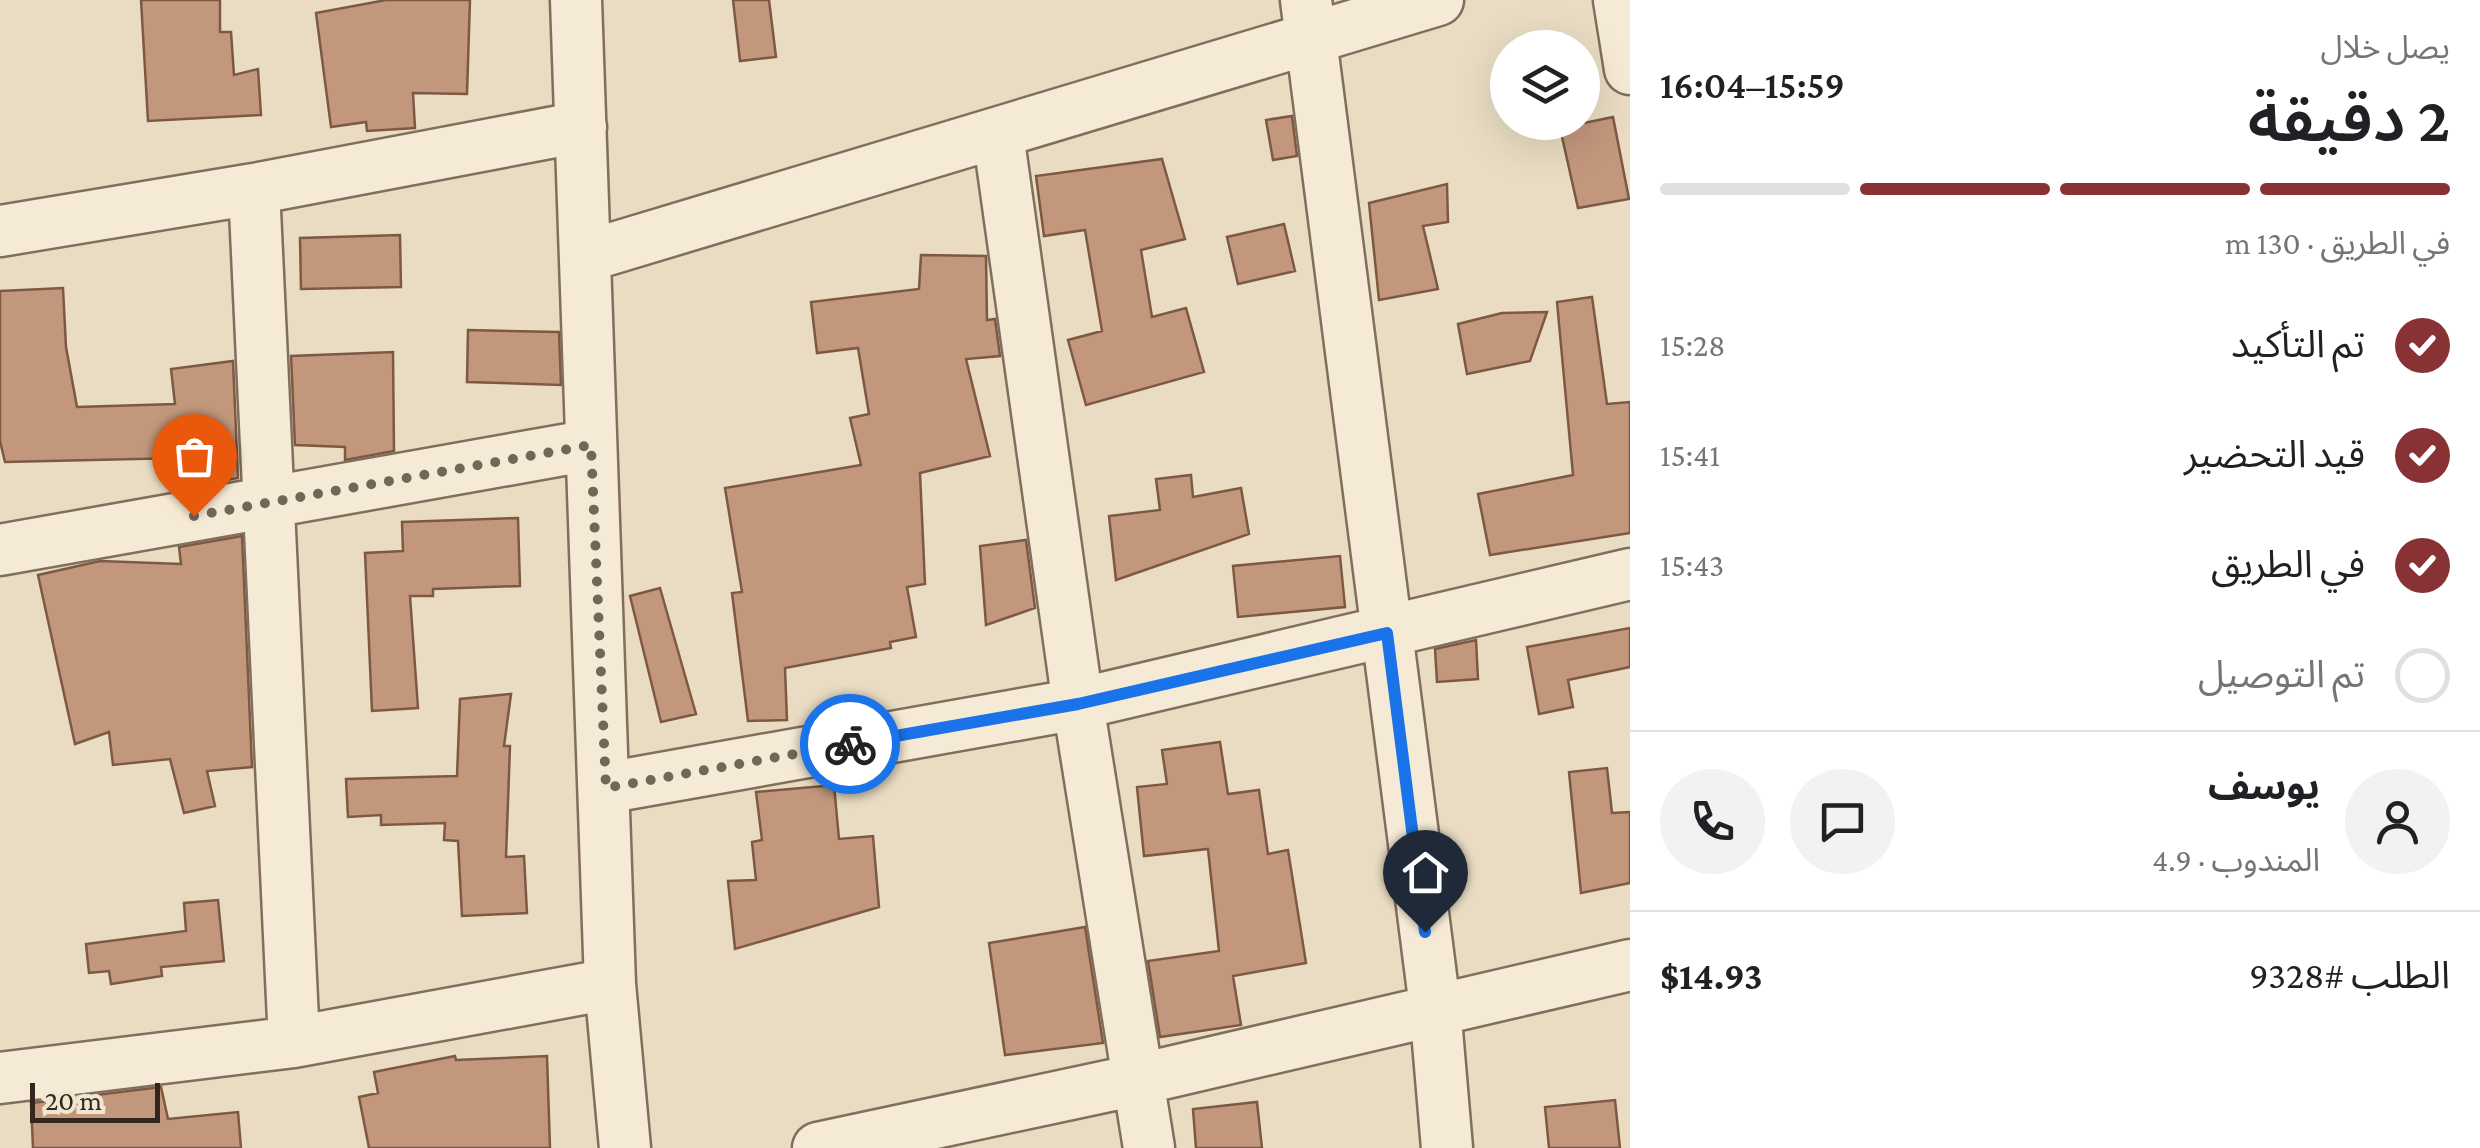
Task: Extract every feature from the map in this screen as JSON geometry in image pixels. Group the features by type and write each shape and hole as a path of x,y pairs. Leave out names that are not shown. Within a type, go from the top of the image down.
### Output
{"street":[{"path":"576,0 610,984 625,1148"},
{"path":"587,256 998,134 1308,18 1438,0"},
{"path":"1620,0 1630,69"},
{"path":"1308,18 1435,1007 1447,1148"},
{"path":"0,231 254,189 581,127"},
{"path":"998,134 1078,704 1150,1148"},
{"path":"254,189 294,1042"},
{"path":"0,550 591,445"},
{"path":"606,788 1078,704 1630,574"},
{"path":"818,1148 1136,1080 1435,1007 1630,965"},
{"path":"0,1078 294,1042 610,984"}],"building":[{"path":"141,0 220,0 220,32 231,32 234,75 258,69 261,115 148,121"},
{"path":"386,0 470,0 467,94 413,93 415,128 367,131 366,122 331,127 316,13"},
{"path":"733,0 769,0 776,57 740,61"},
{"path":"1292,116 1297,156 1273,160 1266,120"},
{"path":"1613,117 1629,199 1578,208 1563,140 1600,140 1600,120"},
{"path":"1162,159 1185,239 1141,250 1152,317 1186,308 1204,372 1086,405 1068,340 1102,331 1085,230 1044,236 1036,176"},
{"path":"1447,184 1448,222 1423,226 1438,289 1379,300 1369,203"},
{"path":"1284,224 1295,271 1238,284 1227,237"},
{"path":"400,235 401,287 301,289 300,238"},
{"path":"921,255 986,256 987,320 995,319 1000,356 966,359 990,456 920,473 925,584 907,587 916,637 890,642 891,648 785,668 787,720 748,721 732,593 742,592 725,488 861,465 850,418 869,414 858,348 817,353 811,302 919,289"},
{"path":"63,288 66,347 77,407 175,404 171,369 233,361 238,478 183,488 180,458 5,462 0,441 0,291"},
{"path":"1592,297 1607,404 1630,402 1630,533 1490,555 1478,494 1573,475 1557,302"},
{"path":"1547,312 1530,361 1467,374 1458,324 1502,313"},
{"path":"468,330 559,332 561,385 467,382"},
{"path":"393,352 394,451 345,460 345,447 295,445 291,356"},
{"path":"1191,475 1193,497 1241,488 1249,534 1116,580 1109,516 1160,510 1156,479"},
{"path":"518,518 520,586 433,589 433,596 410,596 418,708 372,711 365,553 403,551 402,522"},
{"path":"242,536 252,767 207,771 215,806 184,813 170,759 113,765 109,732 75,744 38,575 100,561 181,564 179,547"},
{"path":"1026,540 1035,608 986,625 980,546"},
{"path":"1340,556 1345,607 1238,617 1233,566"},
{"path":"660,588 696,714 661,722 630,596"},
{"path":"1630,628 1630,667 1568,680 1573,707 1539,714 1527,647"},
{"path":"1476,640 1478,679 1437,682 1435,649"},
{"path":"511,694 504,746 510,746 506,857 524,856 527,913 462,916 458,841 444,840 445,823 381,825 381,815 348,817 346,779 457,776 460,699"},
{"path":"1220,742 1228,794 1259,790 1268,854 1288,850 1306,963 1233,976 1241,1025 1160,1037 1148,961 1219,951 1208,849 1144,856 1137,787 1167,784 1162,750"},
{"path":"1607,768 1612,813 1630,812 1630,883 1581,893 1569,772"},
{"path":"834,785 839,839 873,836 879,907 735,949 728,881 756,880 752,842 762,840 756,792"},
{"path":"218,900 224,961 161,967 162,976 111,984 109,971 89,973 86,944 186,931 184,903"},
{"path":"1085,927 1103,1043 1005,1055 989,943"},
{"path":"455,1056 456,1060 547,1056 550,1148 369,1148 359,1097 378,1093 374,1072"},
{"path":"161,1087 168,1119 238,1112 241,1148 33,1148 31,1103"},
{"path":"1615,1100 1620,1148 1549,1148 1545,1107"},
{"path":"1257,1102 1262,1148 1196,1148 1193,1109"}],"way so far":[{"path":"194,516 591,445 606,788 850,744"}],"route":[{"path":"850,744 1078,704 1387,633 1425,932"}]}
